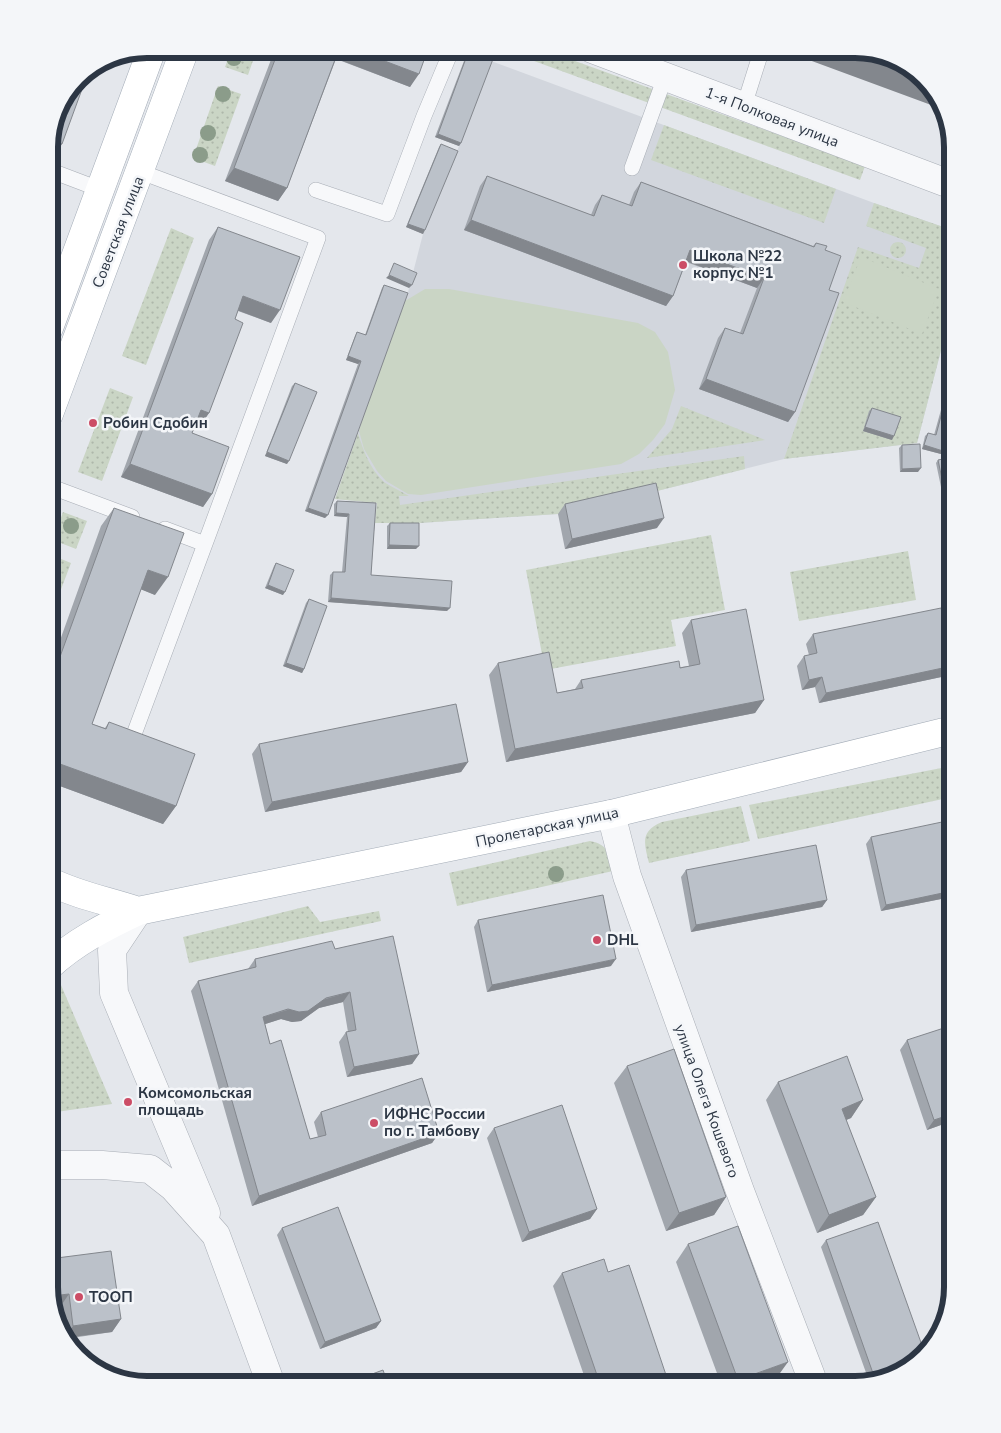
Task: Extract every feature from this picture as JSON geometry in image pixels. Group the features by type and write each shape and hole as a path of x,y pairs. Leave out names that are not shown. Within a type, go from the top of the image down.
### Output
{"main road":[{"path":"58,303 149,58"},
{"name":"Советская улица","path":"58,390 183,58"},
{"name":"Пролетарская улица","path":"58,958 71,946 138,911 611,814 944,732"},
{"path":"58,886 67,890 138,911"}],"street":[{"name":"1-я Полковая улица","path":"615,58 944,182"},
{"name":"улица Олега Кошевого","path":"611,814 630,885 740,1191 811,1376"},
{"path":"138,911 112,950 114,993 216,1235 268,1375"},
{"path":"58,1165 102,1165 150,1170 173,1187 216,1235"}],"lane":[{"path":"316,190 387,214 448,58"},
{"path":"744,106 759,58"},
{"path":"632,168 665,77"},
{"path":"130,745 318,238 140,172"},
{"path":"58,173 99,189"},
{"path":"58,489 205,544"}],"shaded area":[{"name":"Школа №22 корпус №1","path":"491,61 944,227 944,339 917,443 784,459 558,514 419,523 375,523 377,503 335,499 407,296 423,234"}],"green space":[{"path":"228,58 254,58 248,75 225,67"},
{"path":"526,58 567,58 865,166 860,180"},
{"path":"218,86 241,94 215,166 193,158"},
{"path":"664,125 836,189 824,223 651,160"},
{"path":"874,203 944,227 944,339 917,443 784,459 858,247 919,268 926,248 866,226"},
{"path":"171,228 194,238 146,365 122,356"},
{"path":"898,242 906,250 898,258 890,250"},
{"path":"861,257 939,289 922,334 843,302"},
{"path":"425,289 449,289 638,323 655,332 668,352 675,390 665,424 639,454 621,464 421,495 408,494 386,481 377,471 364,449 359,431 387,329 400,304"},
{"path":"110,388 133,397 102,481 78,472"},
{"path":"681,406 765,440 647,458 672,429"},
{"path":"358,433 368,459 379,477 387,484 409,496 399,496 400,505 744,456 745,469 558,514 419,523 375,523 377,503 335,499"},
{"path":"63,512 87,521 76,549 58,542 58,526"},
{"path":"711,535 725,610 671,620 676,646 545,670 526,570"},
{"path":"908,551 916,600 799,621 790,572"},
{"path":"58,558 71,563 58,597"},
{"path":"944,768 944,799 758,839 749,805"},
{"path":"741,806 750,841 649,863 645,838 650,829 662,822"},
{"path":"590,841 596,842 607,851 613,871 457,906 449,873"},
{"path":"308,906 320,922 379,911 381,921 189,963 183,937"},
{"path":"61,985 112,1104 58,1112 58,995"}],"building":[{"path":"276,58 336,58 287,188 234,168"},
{"path":"377,58 425,58 419,74"},
{"path":"466,58 493,59 461,143 438,134"},
{"path":"866,58 889,64 904,72"},
{"path":"85,82 62,144 58,142 58,140 64,112 72,97"},
{"path":"441,144 458,151 425,230 408,224"},
{"path":"487,176 594,216 602,195 632,206 641,182 814,247 816,243 827,246 825,250 841,256 829,290 839,293 795,412 706,379 725,328 743,334 764,278 690,250 673,296 471,220"},
{"path":"218,227 300,257 280,310 243,296 235,319 243,323 209,413 201,410 192,433 229,447 212,494 130,464"},
{"path":"394,263 417,273 412,285 389,275"},
{"path":"384,285 408,293 328,515 308,508 361,361 348,356 357,332 366,335"},
{"path":"295,383 317,392 289,461 267,452"},
{"path":"944,405 943,451 924,445 928,433 936,435"},
{"path":"872,408 901,417 894,436 865,427"},
{"path":"920,444 921,468 902,469 902,445"},
{"path":"944,459 944,488 938,460"},
{"path":"656,483 664,518 572,539 565,504"},
{"path":"337,501 376,503 371,575 452,581 450,608 331,598 333,572 345,572 349,514 336,513"},
{"path":"114,508 184,533 168,577 148,570 92,724 106,729 109,722 195,754 176,806 58,763 58,662"},
{"path":"390,523 419,523 419,546 389,545"},
{"path":"276,563 294,570 285,592 268,585"},
{"path":"309,599 327,606 304,669 286,663"},
{"path":"941,608 944,622 944,668 826,693 822,677 809,680 804,656 817,653 813,634"},
{"path":"746,609 764,700 515,749 498,663 549,652 557,693 583,688 581,680 679,661 680,668 700,664 691,620"},
{"path":"456,704 468,762 272,802 259,744"},
{"path":"942,822 944,832 944,893 886,905 871,837"},
{"path":"816,845 827,900 696,925 686,870"},
{"path":"603,895 616,959 492,985 478,920"},
{"path":"393,936 419,1054 354,1067 346,1032 356,1030 350,992 326,998 308,1011 299,1012 288,1009 263,1017 270,1044 281,1040 310,1139 326,1135 321,1112 422,1078 439,1133 259,1196 198,981 256,967 255,959 332,941 335,949"},
{"path":"944,1028 944,1117 934,1120 907,1040"},
{"path":"674,1049 726,1197 679,1213 627,1066"},
{"path":"847,1056 863,1100 842,1109 876,1197 829,1215 778,1082"},
{"path":"562,1105 597,1209 529,1232 494,1128"},
{"path":"338,1207 381,1321 325,1342 282,1228"},
{"path":"878,1222 922,1345 899,1364 873,1373 826,1240"},
{"path":"738,1226 788,1362 750,1376 736,1376 688,1244"},
{"name":"ТООП","path":"111,1251 121,1319 73,1326 69,1294 58,1295 58,1258"},
{"path":"604,1259 608,1272 629,1265 666,1375 597,1376 562,1273"},
{"path":"383,1370 385,1375 369,1375"}],"place":[{"name":"Школа №22 корпус №1","path":"683,265"},
{"name":"Робин Сдобин","path":"93,423"},
{"name":"DHL","path":"597,940"},
{"name":"Комсомольская площадь","path":"128,1102"},
{"name":"ИФНС России по г. Тамбову","path":"374,1123"},
{"name":"ТООП","path":"79,1297"}]}
